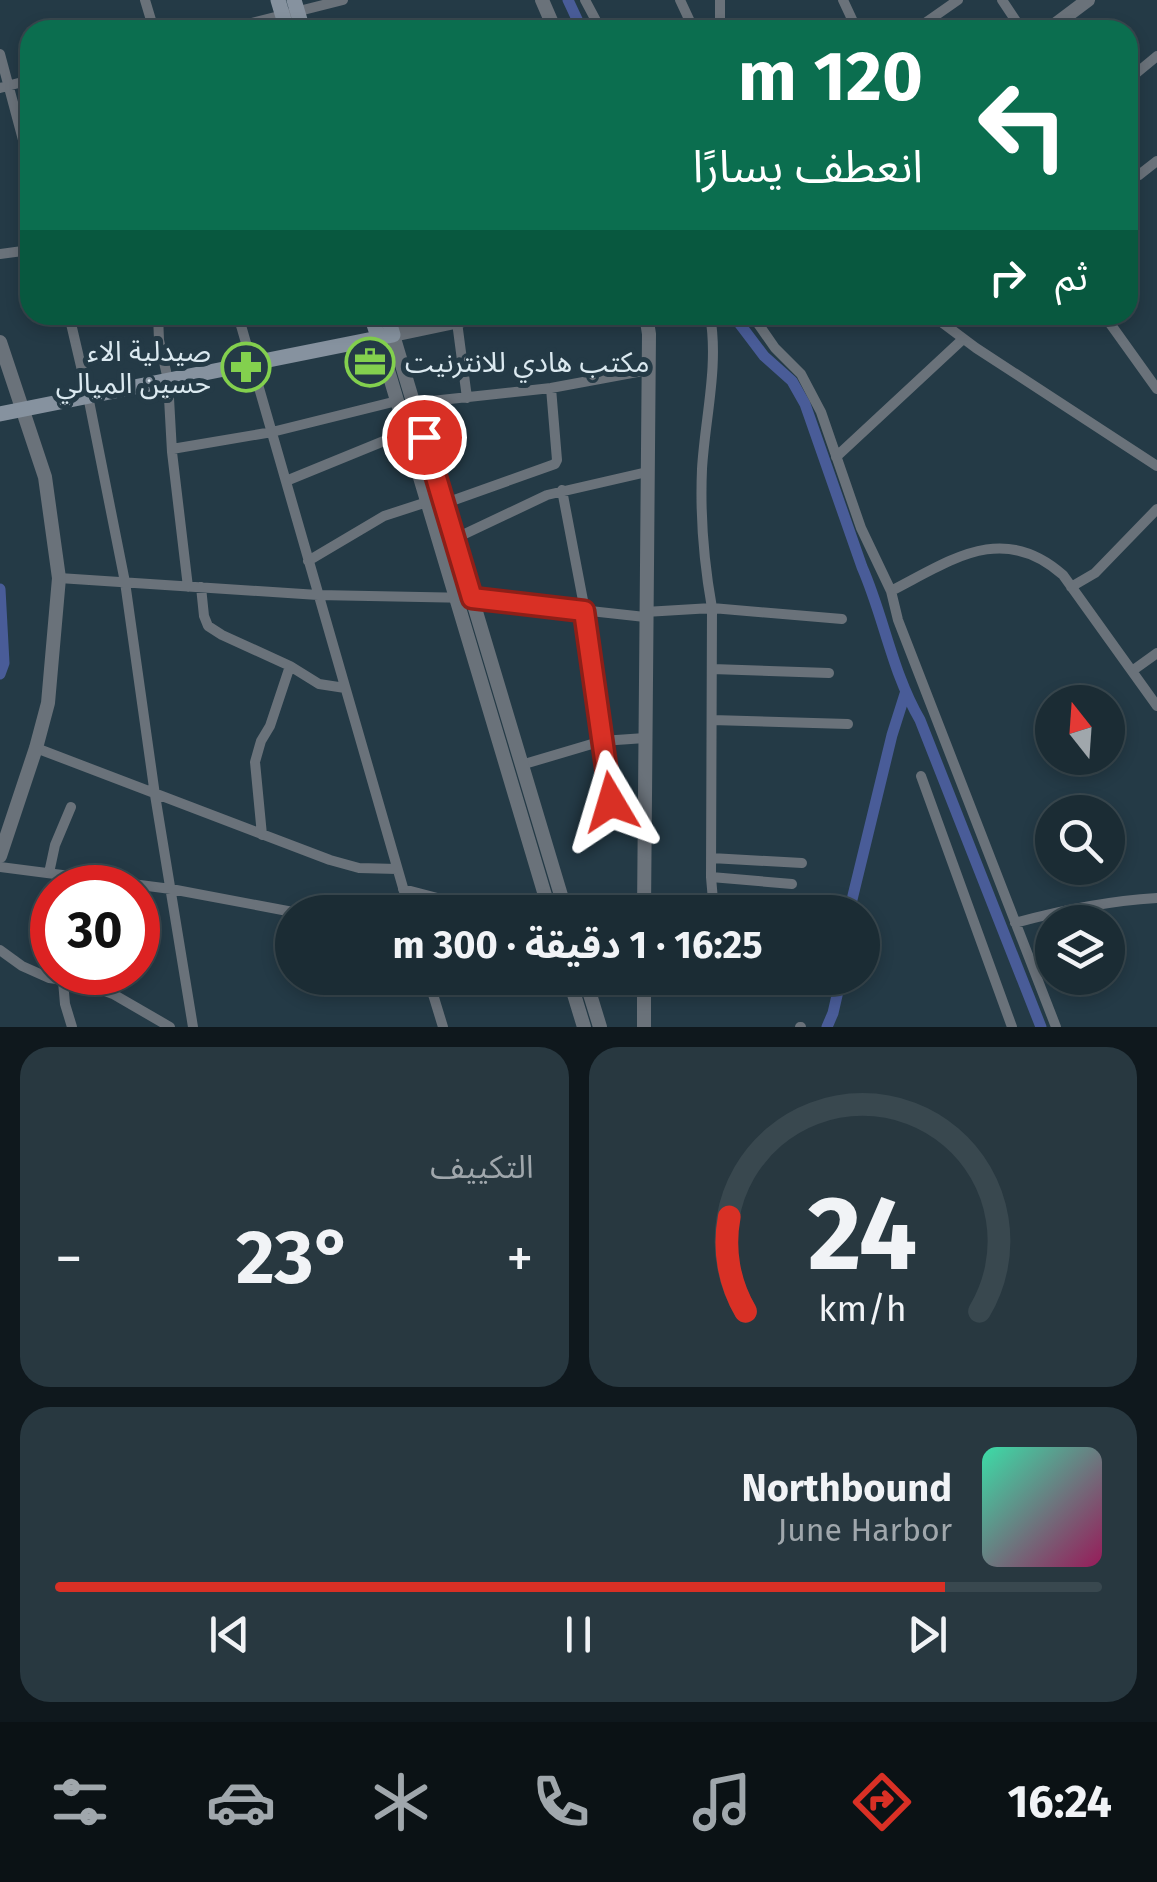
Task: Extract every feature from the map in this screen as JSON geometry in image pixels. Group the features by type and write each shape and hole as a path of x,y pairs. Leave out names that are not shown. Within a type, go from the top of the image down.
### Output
{"main road":[{"path":"378,325 385,336"},
{"path":"385,336 386,325"},
{"path":"10,412 385,336"}],"street":[{"path":"258,20 343,0"},
{"path":"1061,20 1088,0"},
{"path":"928,20 954,1"},
{"path":"0,54 4,86 20,135"},
{"path":"71,325 125,582 193,1027"},
{"path":"158,325 168,380 188,587"},
{"path":"241,325 405,895"},
{"path":"385,336 434,325"},
{"path":"461,325 467,398"},
{"path":"644,895 647,325"},
{"path":"711,325 714,362 702,470 706,572 712,608 712,895"},
{"path":"759,325 800,374 821,412 861,528 890,590 898,620 1056,1027"},
{"path":"945,325 1157,466"},
{"path":"1111,325 1157,389"},
{"path":"385,336 397,400 427,502 522,765 561,895"},
{"path":"385,336 413,404 444,504 463,598 545,895"},
{"path":"836,457 963,339"},
{"path":"0,342 10,412 45,476 60,578 48,703 0,856"},
{"path":"413,404 551,388 648,370"},
{"path":"444,504 555,464 551,388"},
{"path":"172,449 272,432 397,400"},
{"path":"286,481 406,432"},
{"path":"454,539 547,494 647,472"},
{"path":"562,490 611,802"},
{"path":"308,561 384,516 427,502"},
{"path":"1071,587 1095,572 1157,509"},
{"path":"890,590 966,553 999,547 1022,551 1050,564 1071,587 1157,706"},
{"path":"60,578 318,595 463,598 584,611 645,614 712,608 842,619"},
{"path":"202,588 208,626 222,636 290,666 319,684 345,688"},
{"path":"1132,671 1157,653"},
{"path":"262,834 255,762 290,666"},
{"path":"712,669 829,672"},
{"path":"712,720 848,724"},
{"path":"522,765 602,741 645,738"},
{"path":"36,748 359,868 397,869"},
{"path":"921,776 1012,1027"},
{"path":"51,865 71,807"},
{"path":"712,858 802,862"},
{"path":"0,867 30,871"},
{"path":"711,878 792,884"},
{"path":"160,888 275,909"},
{"path":"403,889 426,895"},
{"path":"1015,923 1066,908 1157,898"},
{"path":"0,950 30,970"},
{"path":"64,995 72,1027"},
{"path":"115,995 170,1027"},
{"path":"433,995 443,1027"},
{"path":"574,995 584,1027"},
{"path":"590,995 600,1027"},
{"path":"644,995 644,1027"}],"waterway":[{"path":"568,0 577,20"},
{"path":"741,325 764,356 792,381 805,404 902,683 1041,1027"},
{"path":"0,589 4,663 0,674"},
{"path":"853,895 905,694"},
{"path":"827,1027 837,995"}],"place":[{"name":"مكتب هادي للانترنيت","path":"370,362"},
{"name":"صيدلية الاء حسين الميالي","path":"246,367"}],"route":[{"path":"424,437 472,598 584,611 611,802"}]}
